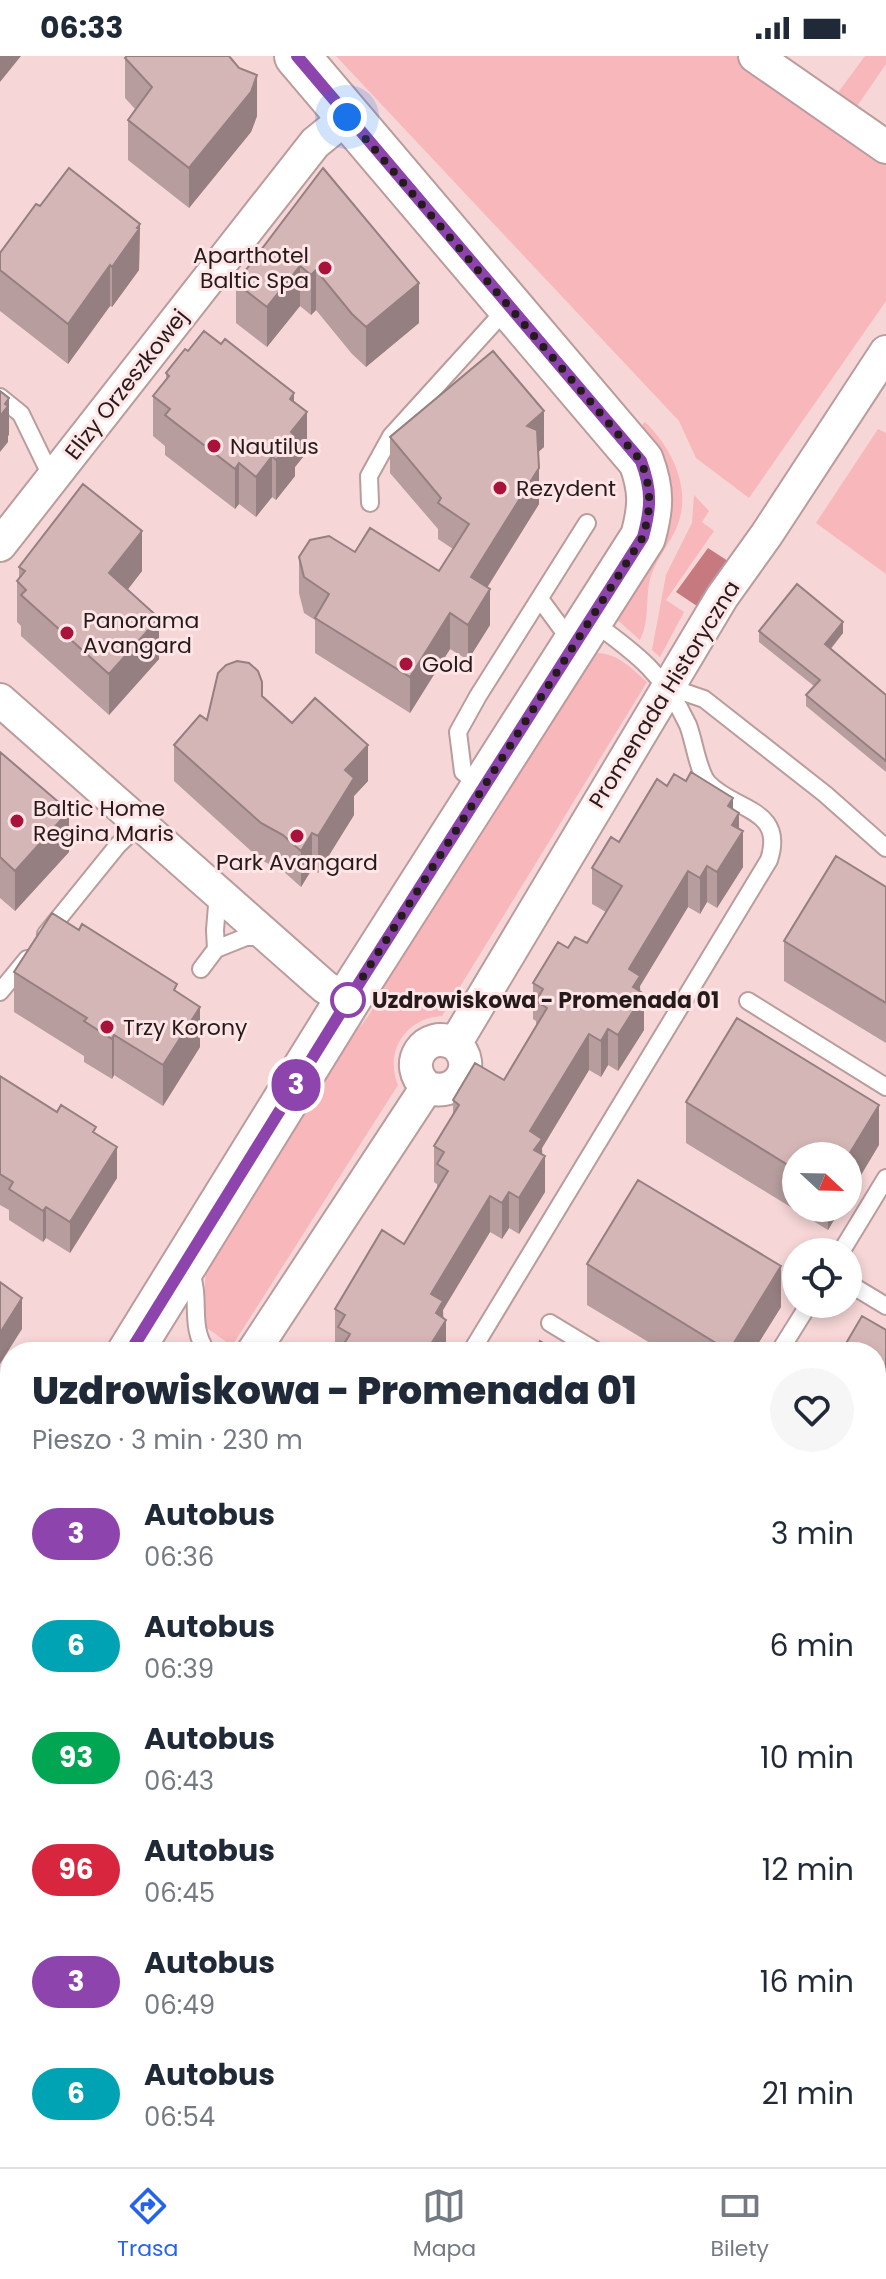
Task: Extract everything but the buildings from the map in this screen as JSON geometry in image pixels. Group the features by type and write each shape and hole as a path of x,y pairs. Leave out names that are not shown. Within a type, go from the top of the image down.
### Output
{"street":[{"path":"136,1342 347,1001 643,537 650,511 648,478 641,461 297,56"},
{"path":"755,56 886,147"},
{"name":"Elizy Orzeszkowej","path":"0,545 315,143 347,117"},
{"name":"Promenada Historyczna","path":"260,1342 427,1087 444,1090 460,1082 467,1066 466,1057 455,1044 666,686 886,352"},
{"path":"0,700 325,987 347,1001"}],"lane":[{"path":"370,503 369,476 391,436 509,306"},
{"path":"0,397 21,414 52,478"},
{"path":"483,789 463,772 458,732 587,523"},
{"path":"477,1342 762,873 774,845 772,831 764,819 707,782 688,726 666,686 639,655 582,633 540,599"},
{"path":"666,686 704,699 825,794 886,848"},
{"path":"0,992 118,845 140,824"},
{"path":"216,949 218,893"},
{"path":"201,969 216,949 246,937 269,937"},
{"path":"748,1001 886,1087"},
{"path":"850,1238 886,1178"},
{"path":"186,1261 198,1297 195,1326 201,1342"},
{"path":"862,1291 886,1306"},
{"path":"785,1342 800,1318"},
{"path":"550,1323 581,1342"}],"shaded area":[{"path":"336,56 771,56 886,146 886,301 749,498 696,458 679,421"},
{"path":"865,56 886,56 886,64 853,112 834,98"},
{"path":"645,422 672,458 682,500 676,529 650,579 645,625 640,640 613,616 660,539 671,508 671,496 665,479 638,429"},
{"path":"878,429 886,433 886,574 816,523"},
{"path":"694,495 709,511 702,522 714,531 666,600 684,612 660,657 652,650 666,575 692,523"},
{"path":"708,548 731,563 700,608 676,592"},
{"path":"597,653 618,659 647,682 442,1016 418,1023 401,1038 394,1060 398,1085 235,1342 226,1342 207,1328 203,1317 206,1268 341,1045 373,1008 381,980 587,658"}],"bus line":[{"name":"3","path":"136,1342 344,1007 643,537 650,511 648,478 641,461 297,56"}],"place":[{"name":"Aparthotel Baltic Spa","path":"325,268"},
{"name":"Nautilus","path":"214,446"},
{"name":"Rezydent","path":"500,488"},
{"name":"Panorama Avangard","path":"67,633"},
{"name":"Gold","path":"406,664"},
{"name":"Baltic Home Regina Maris","path":"17,821"},
{"name":"Park Avangard","path":"297,836"},
{"name":"Uzdrowiskowa - Promenada 01","path":"348,1000"},
{"name":"Trzy Korony","path":"107,1027"}],"route":[{"path":"347,117 641,461 648,478 650,511 643,537 348,1000"}]}
